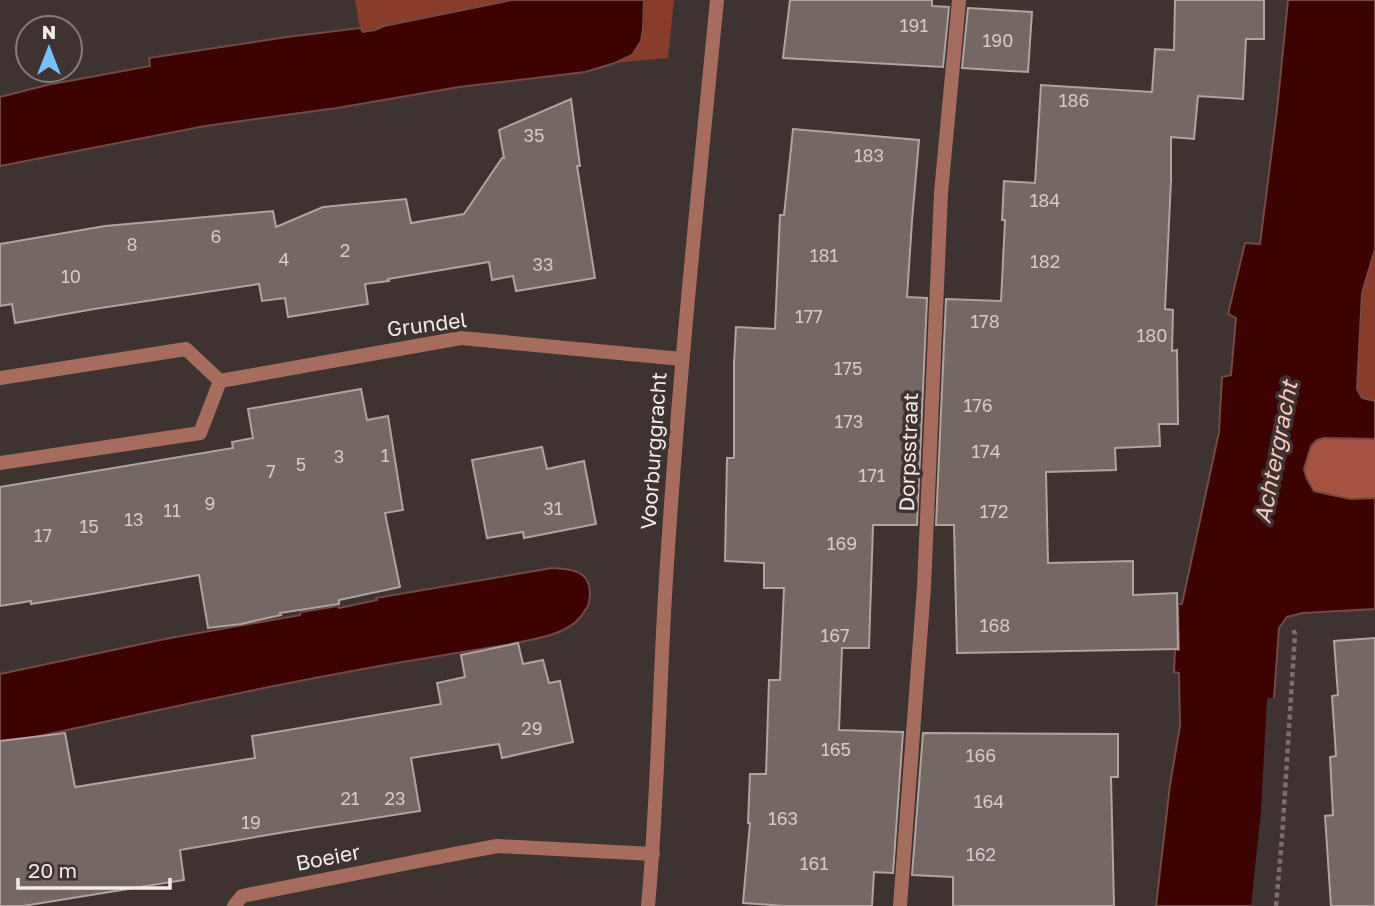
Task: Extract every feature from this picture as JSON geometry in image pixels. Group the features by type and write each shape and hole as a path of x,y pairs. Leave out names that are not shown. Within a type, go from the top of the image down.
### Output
{"street":[{"name":"Voorburggracht","path":"648,906 653,854 666,580 682,359 718,0"},
{"name":"Dorpsstraat","path":"900,906 924,587 941,193 959,0"},
{"name":"Grundel","path":"220,381 461,338 682,359"},
{"path":"0,378 187,349 220,381 200,433 0,463"},
{"name":"Boeier","path":"233,906 242,897 497,846 653,854"}],"path":[{"path":"1276,906 1295,634 1292,627"}],"shaded area":[{"path":"355,0 512,0 363,32"},
{"path":"644,0 674,0 668,58 615,63 631,56 639,45 644,22"},
{"path":"1375,249 1375,401 1362,398 1357,389 1362,293"},
{"path":"1324,438 1375,439 1375,498 1350,499 1314,491 1304,469 1311,446"}],"water":[{"path":"512,0 644,0 641,41 632,55 585,72 459,87 337,108 205,126 0,166 0,97 52,84 84,84 84,78 150,66 149,58 360,28 363,32"},
{"name":"Achtergracht","path":"1288,0 1375,0 1375,249 1362,293 1357,389 1362,398 1375,401 1375,439 1317,440 1311,446 1304,469 1314,491 1350,499 1375,498 1375,609 1303,613 1287,617 1279,628 1259,906 1156,906 1170,785 1180,726 1179,673 1174,672 1175,649 1179,650 1178,604 1182,604 1219,432 1222,377 1231,375 1236,318 1228,314 1245,243 1260,244"},
{"path":"552,568 572,570 583,575 590,594 588,606 579,619 551,635 293,682 0,745 0,674 165,639 300,615 301,612 339,608 377,600 376,598"}],"pier":[{"path":"1267,698 1277,698 1269,817 1262,906 1251,906 1261,811"}],"building":[{"path":"790,0 932,0 932,6 949,7 943,67 783,58"},
{"path":"1175,0 1264,0 1264,39 1246,39 1243,99 1198,96 1194,139 1171,137 1165,309 1173,310 1172,351 1177,350 1178,424 1159,424 1160,446 1115,448 1116,470 1046,472 1048,563 1133,561 1133,595 1177,593 1178,649 957,653 954,525 936,525 946,299 1001,301 1004,181 1035,183 1041,85 1152,92 1155,49 1174,50"},
{"path":"968,8 1032,12 1028,72 962,68"},
{"path":"571,99 580,166 577,166 595,278 516,291 513,276 492,280 489,262 365,284 368,304 288,317 285,298 262,301 259,284 15,323 12,304 0,306 0,244 105,226 273,211 276,227 323,207 406,199 411,223 464,214 504,158 499,130"},
{"path":"793,129 919,140 907,297 927,298 917,525 873,525 869,648 842,648 839,730 903,732 893,873 874,872 872,906 743,903 750,823 750,774 766,774 769,680 780,680 784,588 764,588 764,563 725,561 727,458 734,458 736,327 775,329 780,215 784,215"},
{"path":"361,389 367,420 388,416 403,510 385,513 400,587 339,600 339,604 208,628 199,575 31,604 31,601 0,606 0,487 233,448 232,442 253,438 248,409"},
{"path":"542,447 547,469 584,461 596,524 524,538 523,532 487,538 472,460"},
{"path":"1375,638 1375,906 1331,906 1325,816 1333,815 1330,757 1336,756 1332,696 1338,695 1334,641"},
{"path":"518,643 523,664 543,660 549,683 560,681 573,742 502,758 499,744 411,758 420,811 180,850 184,880 23,906 0,906 0,741 65,733 75,787 255,758 252,736 441,704 437,683 465,677 461,655"},
{"path":"923,733 1118,734 1118,777 1111,777 1114,906 953,906 953,877 912,875"}]}
